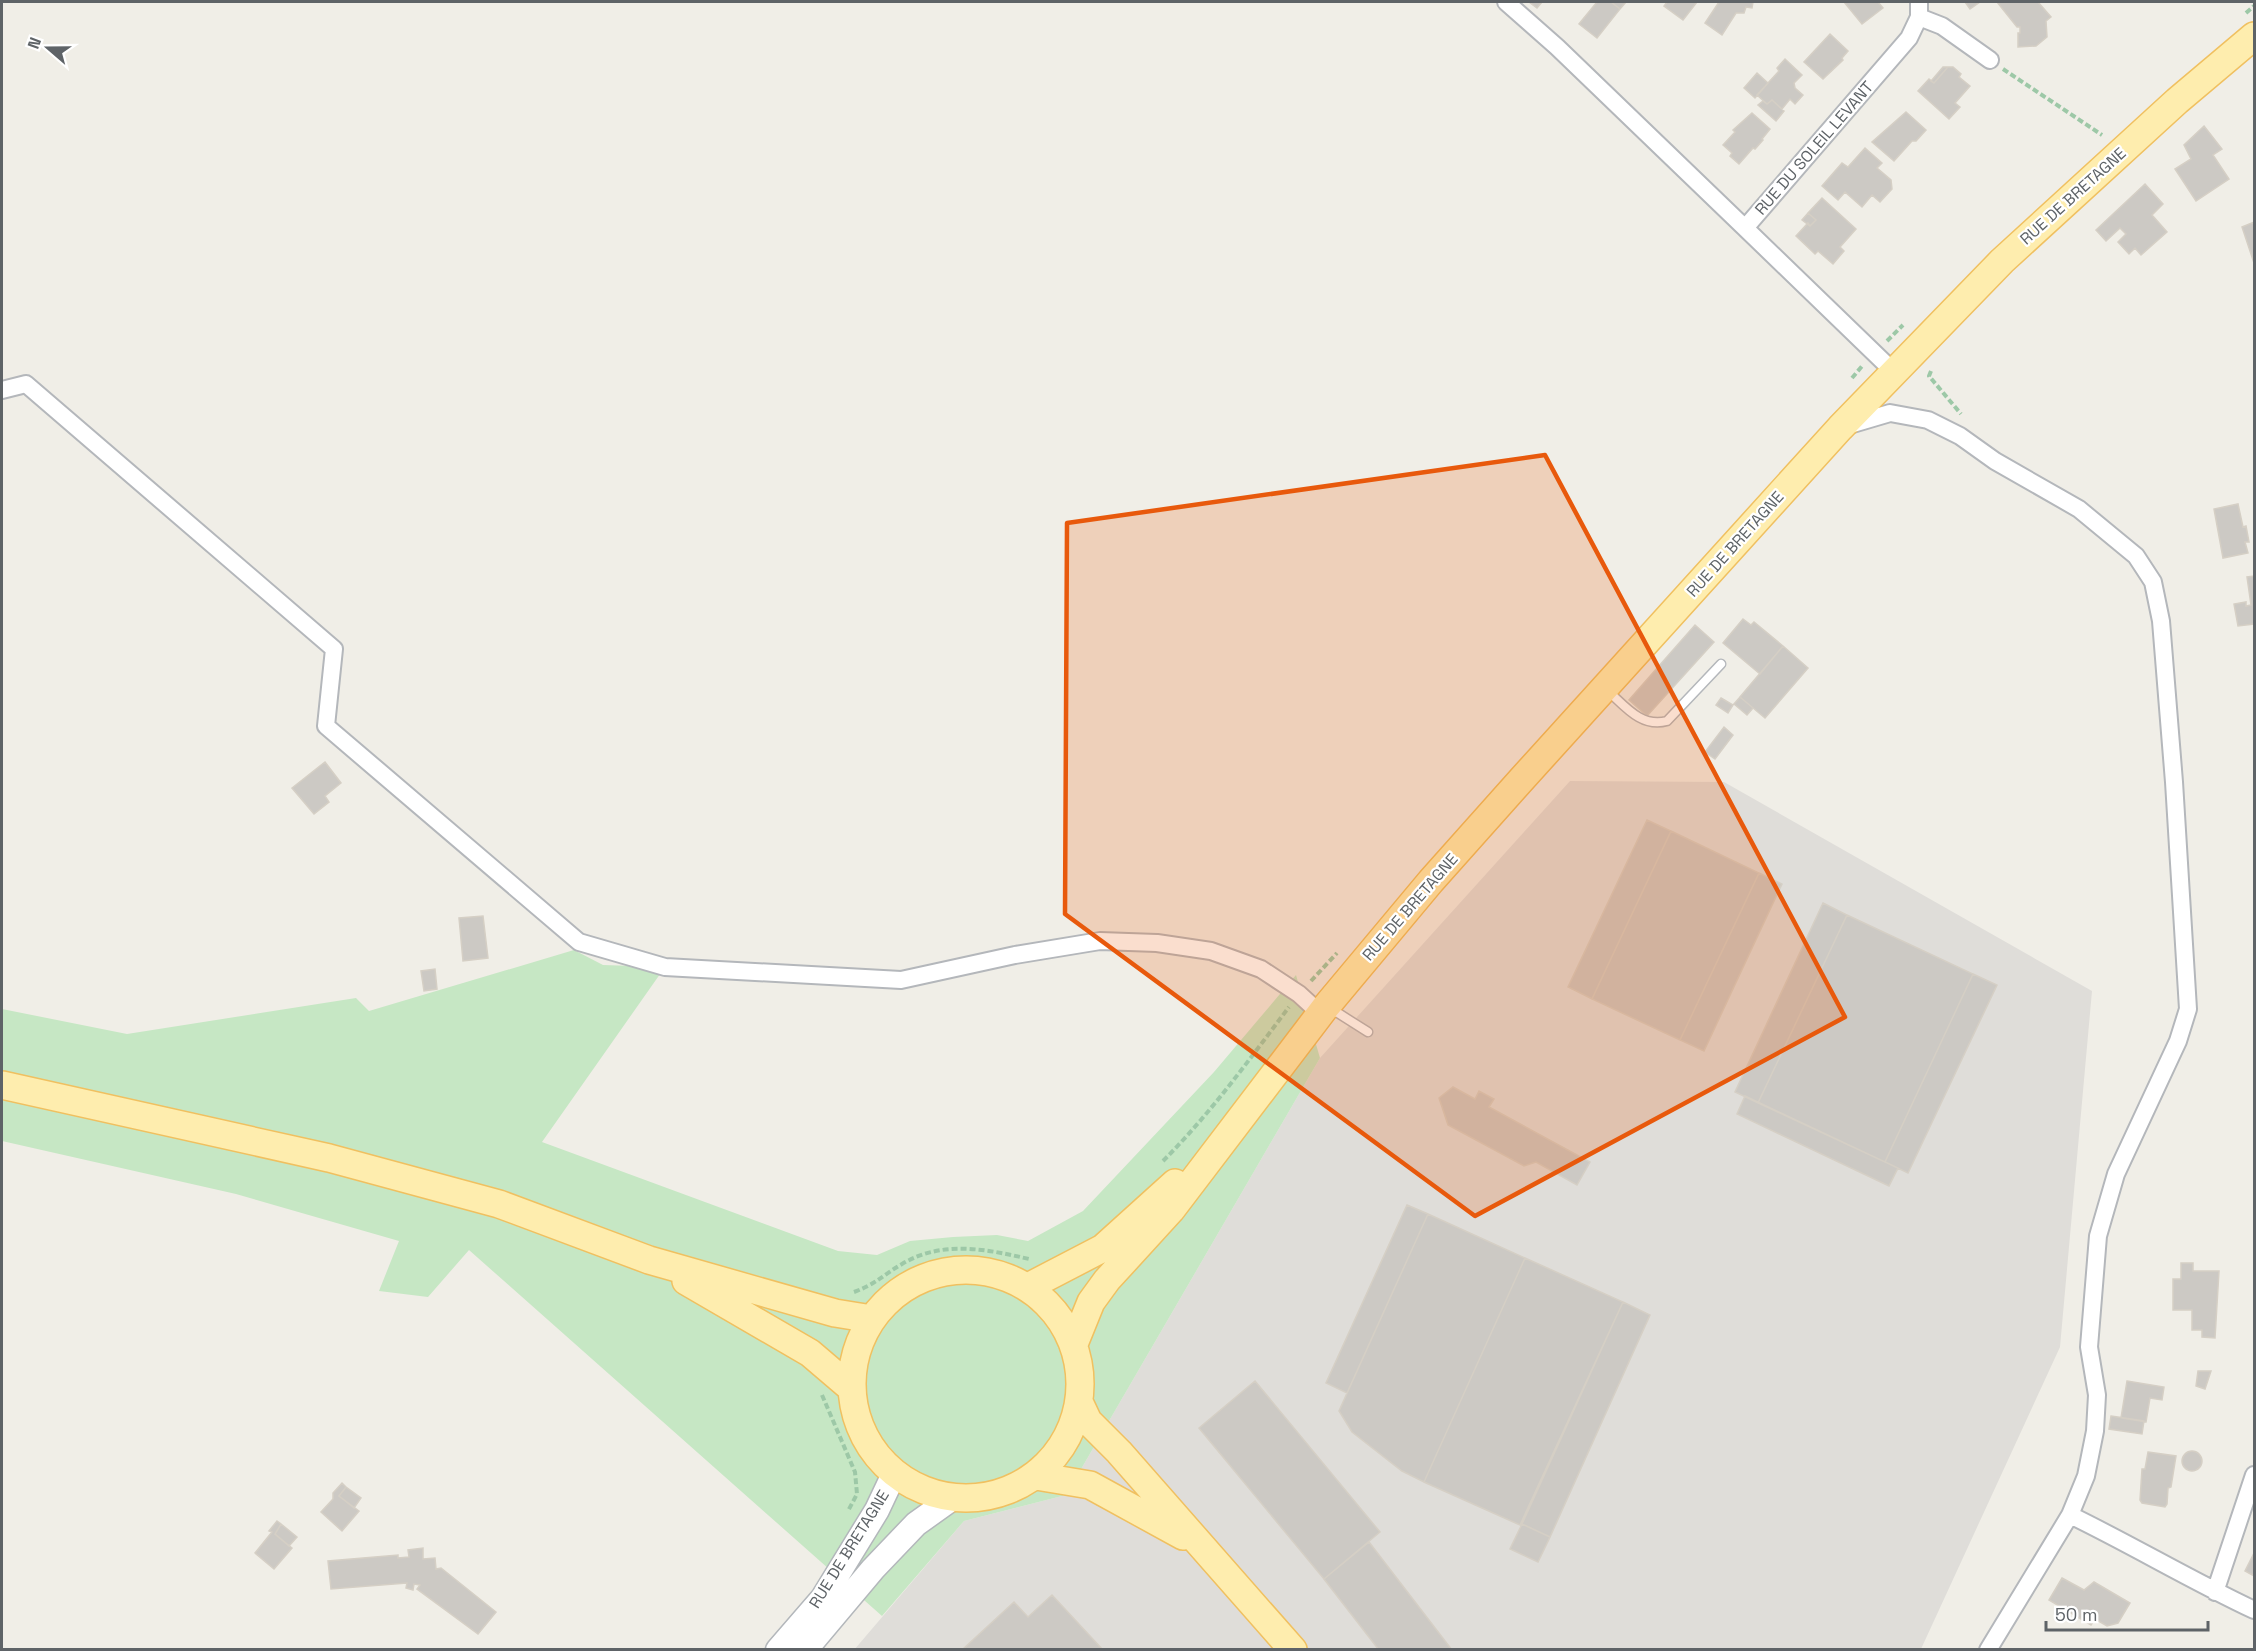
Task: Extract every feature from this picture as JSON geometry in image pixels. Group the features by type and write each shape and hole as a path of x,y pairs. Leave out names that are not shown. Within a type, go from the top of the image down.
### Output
{"main road":[{"name":"RUE DE BRETAGNE","path":"1074,1344 1091,1302 1107,1280 1171,1210 1324,1009 1431,881 1840,428 2002,261 2177,101 2246,28"},
{"path":"2,1085 329,1158 499,1204 649,1260 835,1313 872,1319"},
{"name":"RUE DE BRETAGNE","path":"1028,1287 1103,1248 1187,1173 1258,1094"},
{"path":"649,1260 810,1353 851,1388"},
{"path":"1080,1404 1072,1432 1057,1456 1036,1476 996,1496 951,1499 920,1491 894,1474 871,1450 857,1420 851,1388 853,1361 862,1336 872,1319 900,1290 931,1274 964,1269 998,1273 1028,1287 1058,1314 1074,1344 1080,1404 1088,1421 1119,1452 1293,1650"},
{"name":"RUE DE BRETAGNE","path":"778,1650 823,1598 877,1510 894,1474"},
{"path":"1036,1476 1090,1485 1198,1544"},
{"name":"RUE DE BRETAGNE","path":"805,1650 873,1569 909,1532 951,1499"}],"street":[{"path":"1506,2 1557,47 1745,228"},
{"name":"RUE DU SOLEIL LEVANT","path":"1894,372 1745,228 1909,38 1919,9 1990,60"},
{"path":"2,390 26,384 334,650 326,726 579,942 665,967 901,980 1015,955 1100,941 1157,943 1210,951 1261,969 1299,994 1311,1005 1324,1009"},
{"path":"1840,428 1890,413 1928,420 1960,436 1995,461 2079,509 2136,556 2153,582 2161,621 2188,1009 2178,1041 2116,1174 2098,1236 2089,1347 2097,1395 2095,1431 2086,1476 2070,1515 1988,1650"},
{"path":"2215,1592 2254,1475"},
{"path":"2070,1515 2215,1592 2254,1610"}],"lane":[{"path":"1604,688 1640,719 1655,724 1666,721 1721,664"},
{"path":"1324,1009 1338,1013 1368,1032"}],"path":[{"path":"2246,28 2254,6"},
{"path":"1990,60 2102,135"},
{"path":"2093,143 2110,129"},
{"path":"1850,380 1905,323"},
{"path":"1925,341 1936,356 1929,376 1967,420"},
{"path":"1157,1166 1190,1134 1217,1102 1299,994 1343,945"},
{"path":"835,1313 846,1294 873,1285 904,1263 938,1249 973,1249 1034,1260"},
{"path":"821,1393 855,1472 856,1494 843,1520"}],"highlighted area":[{"path":"1545,455 1845,1017 1475,1216 1065,914 1067,523"}],"shaded area":[{"path":"1570,781 1724,782 2092,991 2060,1347 1921,1649 854,1650 964,1521 1066,1495 1320,1058"}],"green space":[{"path":"574,950 603,965 665,967 542,1142 838,1251 877,1255 910,1241 953,1237 997,1235 1028,1241 1083,1211 1214,1072 1296,975 1320,1058 1066,1495 964,1521 882,1616 469,1250 428,1297 379,1291 399,1241 236,1194 2,1141 2,1009 127,1034 356,998 369,1011"}],"building":[{"path":"1529,2 1542,2 1537,8"},
{"path":"1597,2 1611,2 1620,9 1597,38 1579,24"},
{"path":"1611,2 1626,2 1620,9"},
{"path":"1667,2 1697,2 1683,20 1664,6"},
{"path":"1719,2 1753,2 1752,8 1746,7 1744,13 1736,13 1722,35 1705,23"},
{"path":"1844,2 1878,2 1883,8 1862,24"},
{"path":"1965,2 1980,2 1970,9"},
{"path":"1997,2 2038,2 2051,17 2046,21 2047,37 2036,46 2018,47 2020,27 2017,27"},
{"path":"1830,34 1848,51 1842,58 1843,60 1823,79 1804,62"},
{"path":"1785,59 1802,75 1794,83 1795,88 1803,95 1795,104 1790,99 1782,109 1772,100 1767,104 1757,95 1779,71 1777,68"},
{"path":"1943,67 1948,67 1934,83 1931,81"},
{"path":"1948,67 1953,67 1961,74 1959,77 1970,86 1955,103 1960,107 1949,119 1918,91 1929,79 1934,83"},
{"path":"1757,73 1768,83 1755,98 1744,88"},
{"path":"1772,100 1784,111 1776,121 1758,105 1763,101 1767,104"},
{"path":"1906,112 1926,130 1916,141 1912,141 1894,161 1872,142"},
{"path":"1752,113 1770,129 1763,140 1739,164 1723,145 1735,132 1733,130"},
{"path":"2204,126 2222,149 2213,155 2229,179 2196,201 2175,169 2191,159 2184,145"},
{"path":"1865,148 1882,163 1877,168 1891,180 1892,189 1880,202 1872,195 1862,207 1845,192 1838,200 1822,186 1842,163 1848,167"},
{"path":"2145,184 2163,204 2152,215 2167,232 2141,255 2135,248 2129,254 2118,242 2126,234 2120,228 2106,241 2096,230"},
{"path":"1822,198 1856,229 1840,247 1844,251 1833,264 1818,251 1815,254 1796,236 1808,223 1810,226 1816,220 1808,213"},
{"path":"1808,213 1816,220 1810,226 1802,220"},
{"path":"2254,222 2254,263 2242,227"},
{"path":"2238,504 2243,527 2246,526 2249,542 2245,542 2248,553 2223,558 2214,509"},
{"path":"2254,576 2254,624 2238,626 2234,604 2246,602 2246,606 2251,605 2247,577"},
{"path":"1743,619 1751,625 1754,622 1783,646 1760,674 1723,643"},
{"path":"1695,625 1714,642 1647,716 1629,700"},
{"path":"1783,646 1808,668 1765,718 1740,697"},
{"path":"1740,697 1753,708 1747,715 1734,704"},
{"path":"1721,698 1733,705 1728,713 1716,705"},
{"path":"1724,727 1733,735 1715,759 1705,752"},
{"path":"325,762 341,783 325,796 329,802 314,814 292,788"},
{"path":"1647,820 1671,831 1592,999 1568,987"},
{"path":"1671,831 1759,873 1680,1040 1592,999"},
{"path":"1759,873 1782,884 1704,1051 1680,1040"},
{"path":"1823,903 1847,915 1758,1103 1735,1092"},
{"path":"1847,915 1973,974 1885,1162 1758,1103"},
{"path":"483,916 488,958 463,961 459,918"},
{"path":"435,969 437,989 424,991 421,971"},
{"path":"1973,974 1997,985 1908,1173 1885,1162"},
{"path":"1453,1087 1475,1099 1479,1091 1494,1099 1489,1107 1590,1162 1577,1185 1536,1162 1524,1166 1448,1125 1439,1098"},
{"path":"1745,1096 1898,1168 1889,1186 1737,1114"},
{"path":"1407,1205 1428,1214 1347,1393 1326,1383"},
{"path":"1428,1214 1525,1258 1424,1482 1402,1471 1352,1432 1339,1411"},
{"path":"1525,1258 1623,1302 1520,1525 1424,1482"},
{"path":"2181,1263 2193,1263 2193,1271 2219,1271 2215,1338 2202,1337 2202,1330 2192,1330 2192,1310 2173,1310 2173,1279 2181,1279"},
{"path":"1623,1302 1650,1315 1550,1537 1522,1524"},
{"path":"2198,1371 2211,1371 2205,1389 2196,1386"},
{"path":"1255,1381 1380,1532 1324,1579 1199,1428"},
{"path":"2127,1381 2164,1387 2162,1400 2150,1398 2146,1422 2121,1418"},
{"path":"2111,1416 2144,1421 2142,1434 2109,1429"},
{"path":"2188,1451 2196,1451 2202,1457 2202,1465 2196,1471 2188,1471 2182,1465 2182,1457"},
{"path":"2148,1452 2176,1456 2165,1507 2142,1503 2140,1500 2142,1469 2145,1469"},
{"path":"342,1483 346,1487 339,1496 359,1511 342,1531 321,1512 333,1499 333,1493"},
{"path":"346,1487 361,1498 354,1508 339,1496"},
{"path":"277,1521 281,1524 275,1534 292,1548 274,1569 255,1553 272,1532 269,1531"},
{"path":"281,1524 297,1537 289,1546 275,1534"},
{"path":"1522,1524 1550,1537 1538,1562 1510,1549"},
{"path":"1369,1542 1452,1650 1379,1650 1324,1579"},
{"path":"423,1548 423,1559 435,1558 436,1569 441,1568 496,1612 478,1634 417,1589 420,1585 414,1584 413,1590 406,1588 407,1583 331,1589 328,1561 398,1555 398,1558 409,1557 408,1550"},
{"path":"2254,1553 2254,1576 2245,1571"},
{"path":"2062,1578 2084,1590 2094,1582 2130,1603 2118,1623 2107,1626 2095,1619 2091,1625 2049,1600"},
{"path":"1052,1595 1103,1650 962,1650 1014,1602 1028,1617"}]}
